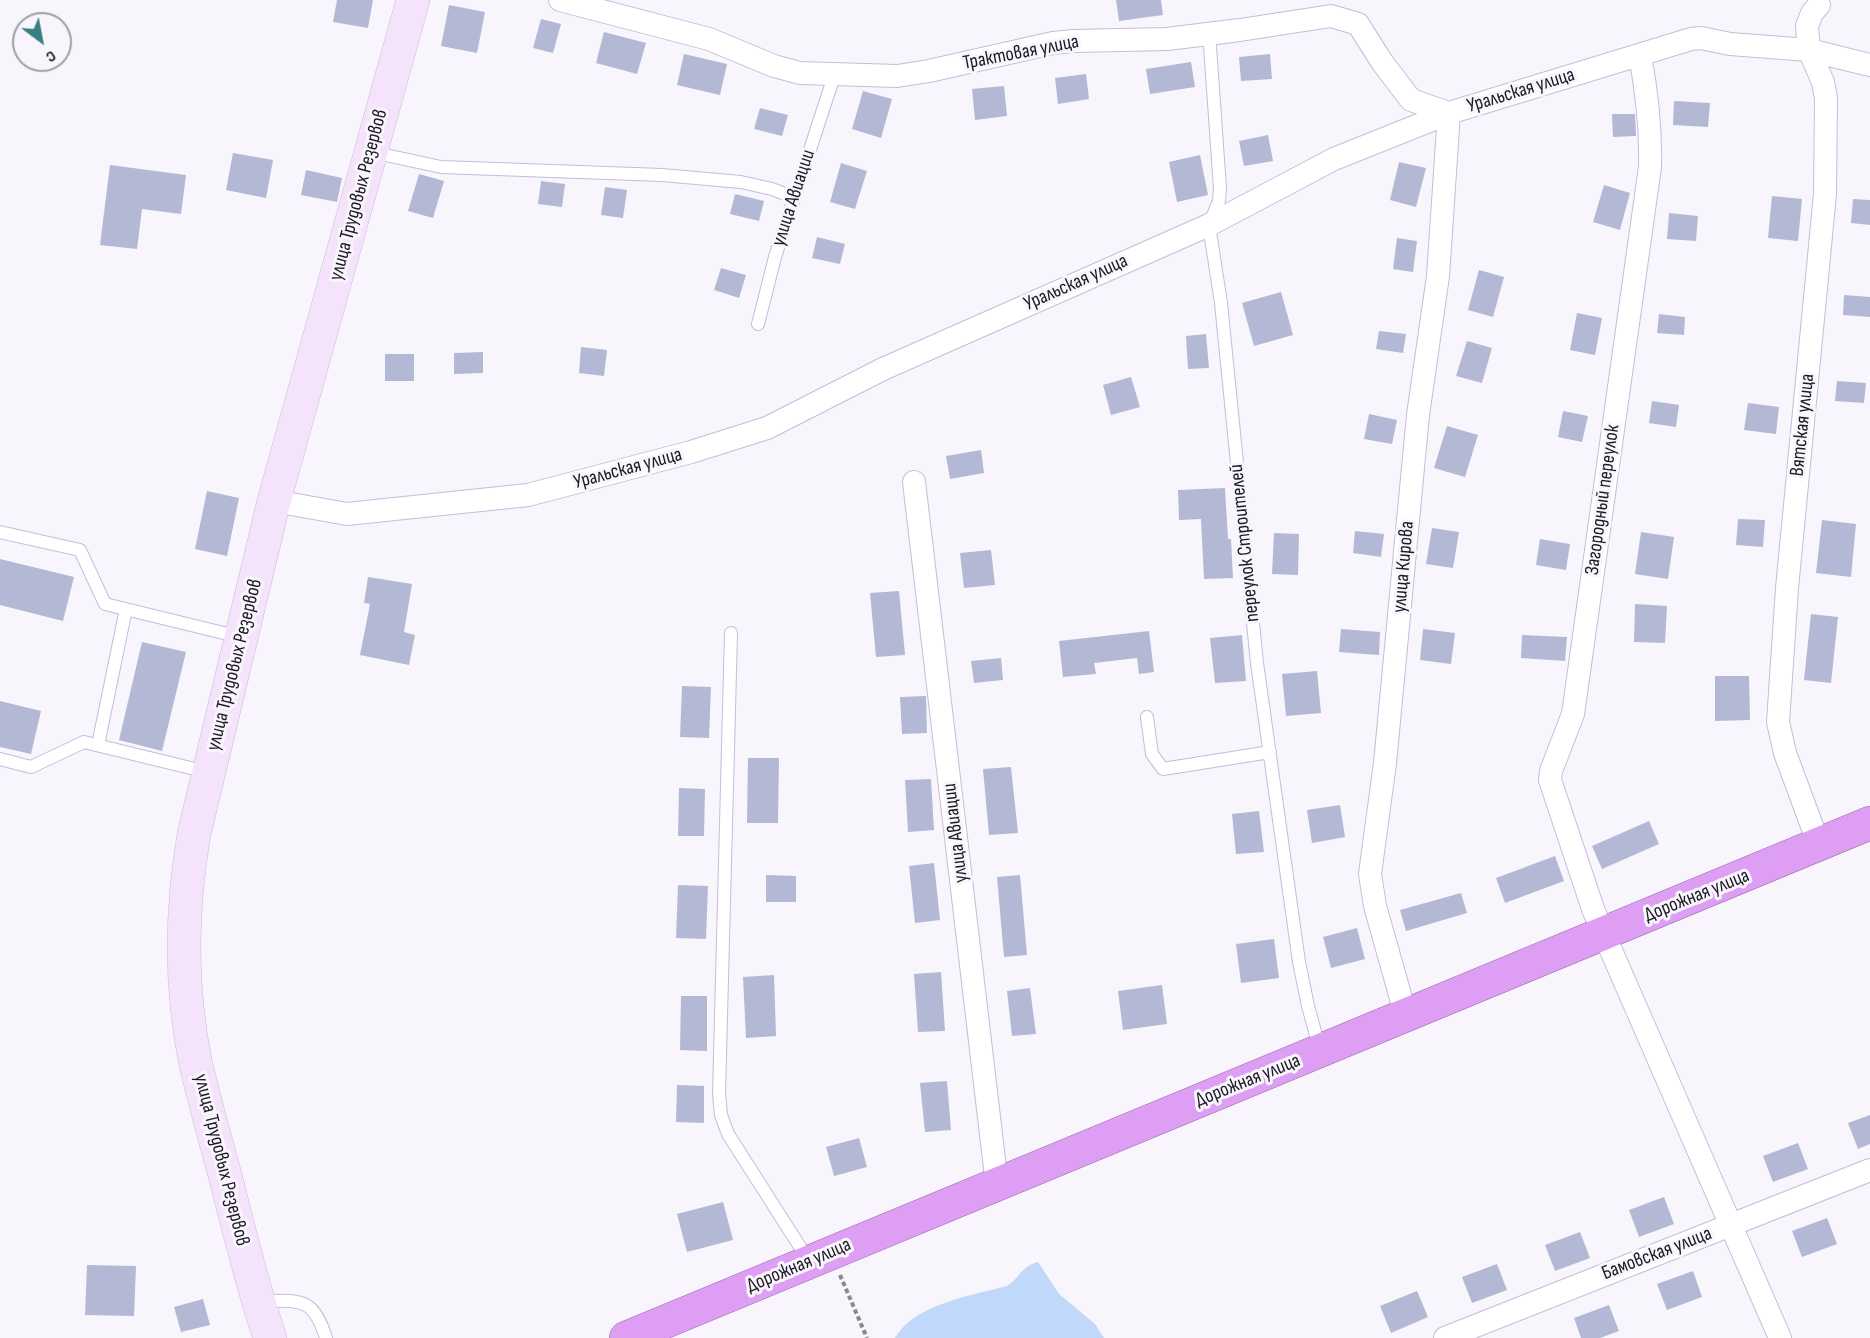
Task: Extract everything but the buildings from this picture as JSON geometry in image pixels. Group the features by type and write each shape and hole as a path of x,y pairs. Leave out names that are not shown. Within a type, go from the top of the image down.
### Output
{"highway":[{"name":"Дорожная улица","path":"626,1338 1870,824"}],"main road":[{"name":"улица Трудовых Резервов","path":"270,1338 257,1301 196,1064 189,1022 184,946 185,892 194,834 274,501 413,0"}],"street":[{"name":"Трактовая улица","path":"560,0 709,39 774,66 800,73 897,76 1053,43 1105,39 1142,41 1240,30 1331,16 1358,24 1382,62 1411,100 1449,113"},
{"name":"Вятская улица","path":"1818,4 1807,26 1809,50 1823,82 1826,98 1825,194 1787,588 1778,722 1785,753 1819,845"},
{"name":"Уральская улица","path":"274,501 347,514 528,495 691,452 767,428 883,369 1209,225 1334,159 1449,113 1701,38 1730,44 1809,50 1870,65"},
{"name":"Загородный переулок","path":"1640,55 1649,106 1650,167 1573,714 1551,771 1550,780 1589,899 1780,1338"},
{"name":"улица Кирова","path":"1406,1016 1375,906 1371,873 1385,764 1418,415 1438,276 1449,113"},
{"name":"улица Авиации","path":"914,482 997,1185"},
{"name":"Бамовская улица","path":"1445,1338 1870,1170"}],"lane":[{"name":"переулок Строителей","path":"1209,33 1220,188 1219,201 1209,225 1221,303 1257,663 1299,962 1308,1006 1321,1051"},
{"name":"улица Авиации","path":"758,324 775,257 834,73"},
{"path":"371,151 441,167 662,175 741,182 772,189 795,198"},
{"path":"0,532 80,550 105,604 241,638"},
{"path":"98,745 126,609"},
{"path":"731,633 719,1085 721,1115 728,1134 739,1153 820,1257"},
{"path":"1147,717 1152,754 1163,769 1270,752"},
{"path":"0,759 31,767 84,742 209,773"},
{"path":"257,1301 294,1301 307,1304 317,1314 326,1338"}],"path":[{"path":"820,1257 867,1338"}],"water":[{"path":"1038,1262 1059,1294 1095,1324 1104,1338 895,1338 904,1326 930,1309 962,1297 1007,1286 1024,1269"}]}
